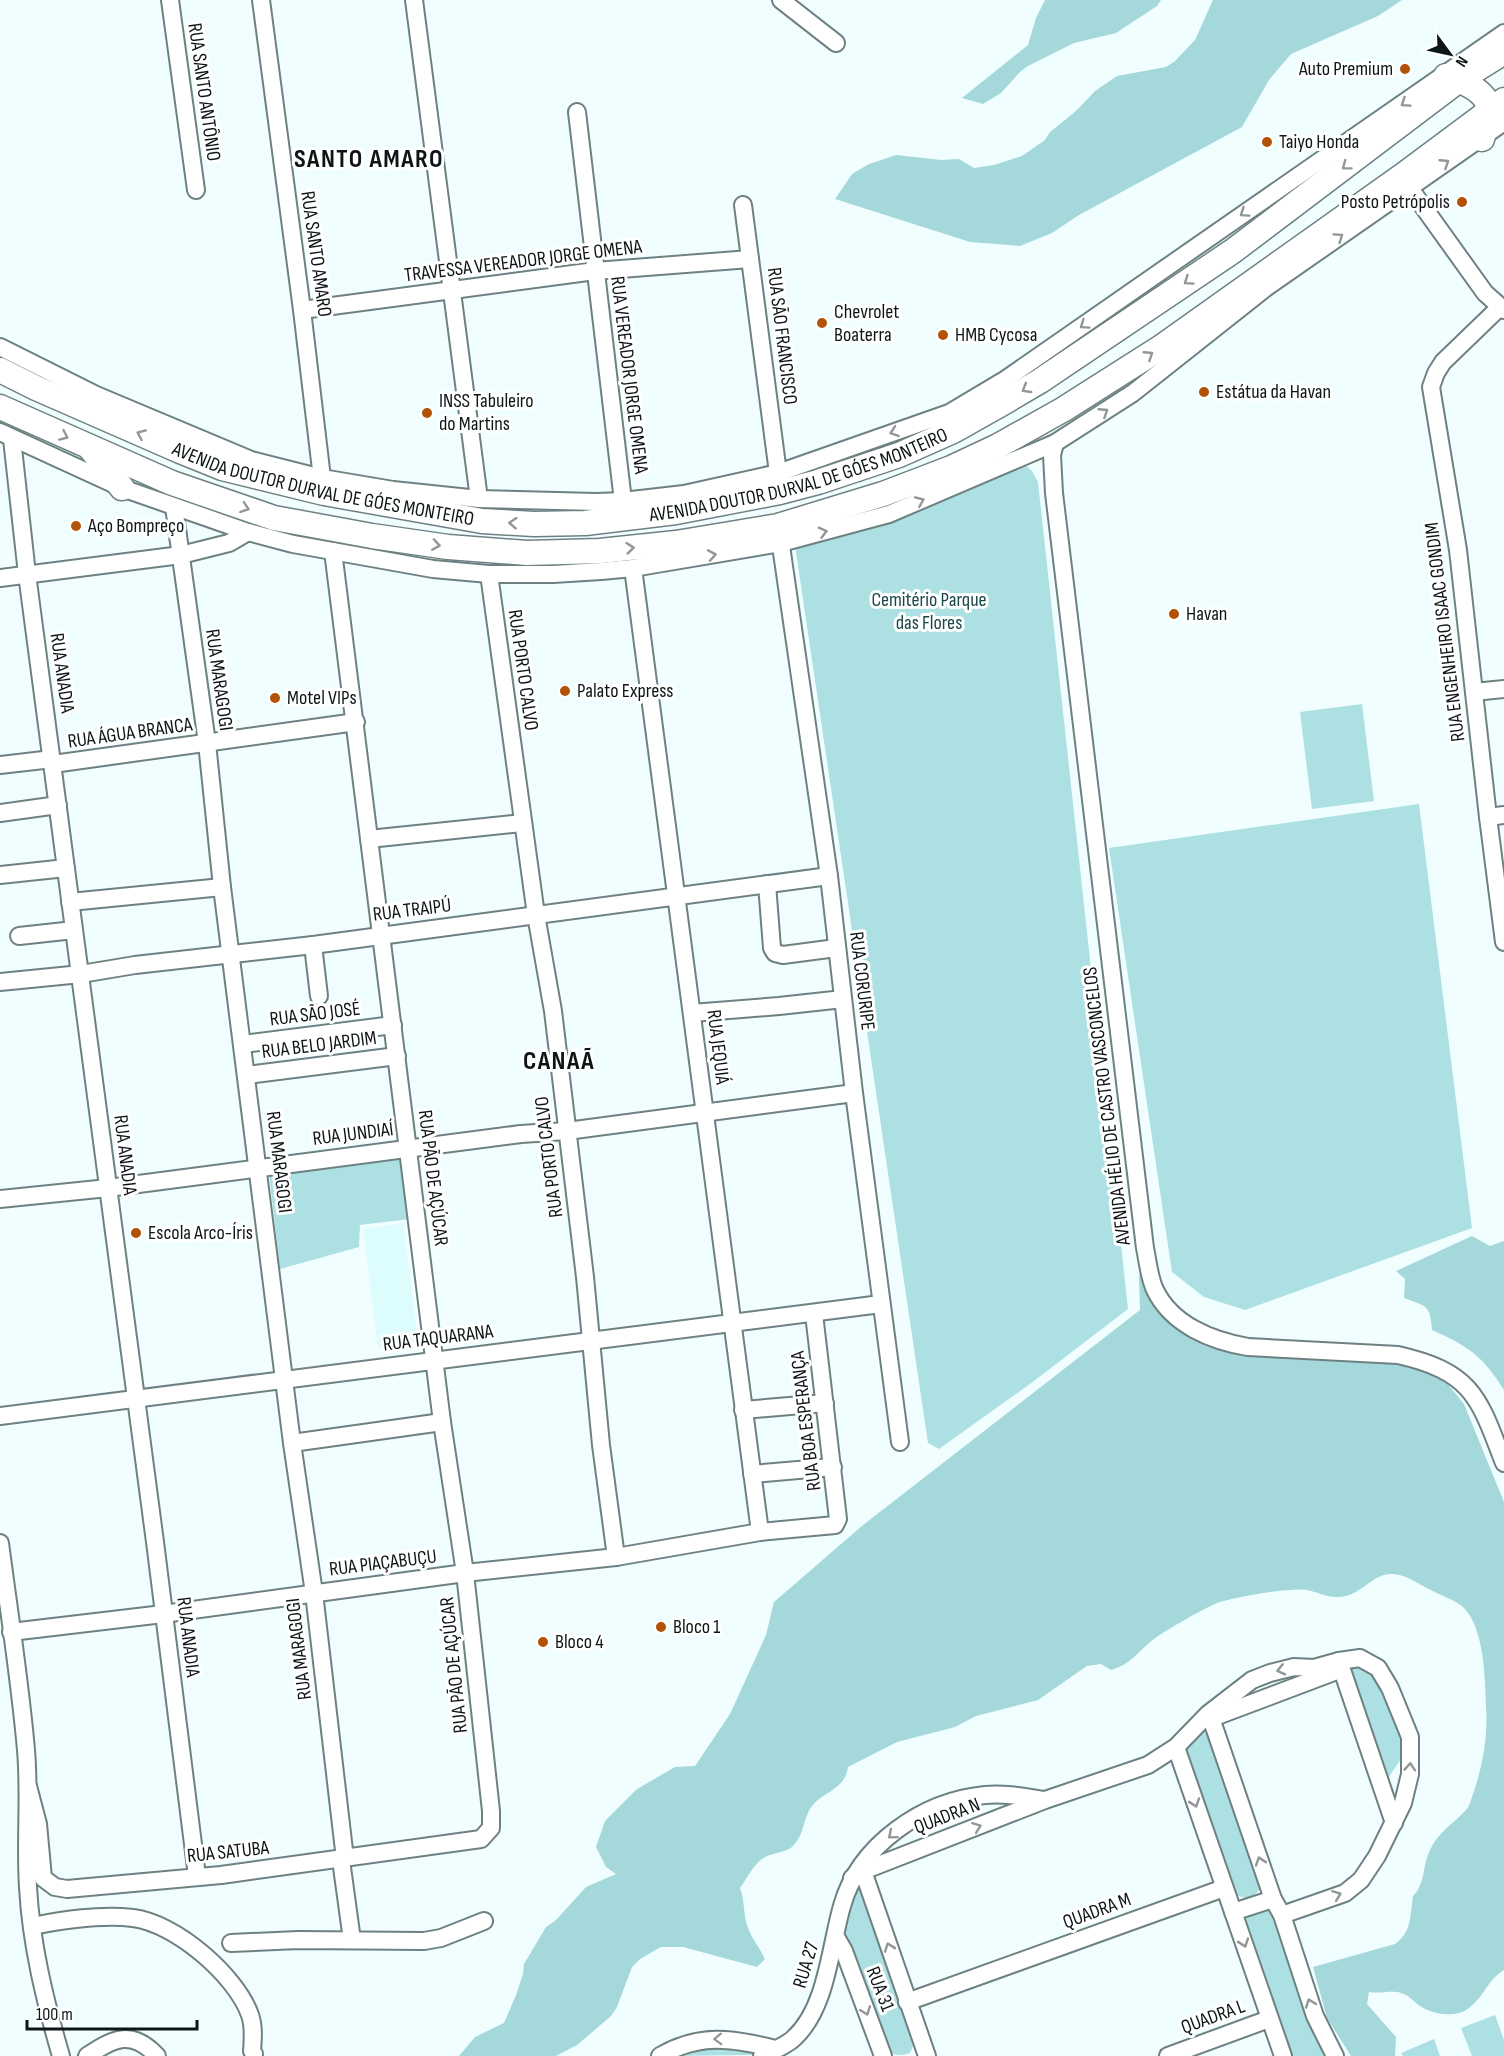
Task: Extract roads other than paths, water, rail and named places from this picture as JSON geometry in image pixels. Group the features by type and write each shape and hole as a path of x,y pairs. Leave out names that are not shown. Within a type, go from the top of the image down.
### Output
{"highway":[{"name":"AVENIDA DOUTOR DURVAL DE GÓES MONTEIRO","path":"0,370 180,452 222,468 324,493 482,520 534,524 585,523 676,512 780,492 899,455 953,431 1040,381 1233,251 1452,78 1504,52"},
{"path":"1452,78 1483,95 1499,111 1482,139"},
{"name":"AVENIDA DOUTOR DURVAL DE GÓES MONTEIRO","path":"0,407 172,483 274,518 330,529 448,547 527,552 600,550 780,534 951,468 998,446 1091,392 1259,285 1402,176 1499,111"},
{"path":"90,447 122,488"}],"street":[{"name":"RUA SANTO ANTÔNIO","path":"170,0 196,190"},
{"name":"RUA SANTO AMARO","path":"261,0 322,478"},
{"path":"414,0 480,499"},
{"path":"781,0 836,43"},
{"path":"0,349 96,395 251,460 322,478 393,490 480,499 596,502 684,494 778,473 949,413 1006,379 1452,78 1504,33"},
{"name":"RUA VEREADOR JORGE OMENA","path":"577,112 623,501"},
{"path":"6,436 122,488 248,532 293,544 411,565 489,574 553,574 633,568 780,534 889,514 1055,443 1133,393 1259,285 1482,139"},
{"path":"1409,187 1485,293 1502,308"},
{"name":"RUA SÃO FRANCISCO","path":"743,205 778,473"},
{"name":"TRAVESSA VEREADOR JORGE OMENA","path":"302,310 595,271 750,259"},
{"name":"RUA ENGENHEIRO ISAAC GONDIM","path":"1502,308 1443,362 1431,387 1458,550 1474,692 1496,816 1504,942"},
{"path":"0,349 36,388"},
{"name":"RUA ANADIA","path":"6,436 53,762 197,1876"},
{"name":"AVENIDA HÉLIO DE CASTRO VASCONCELOS","path":"1055,443 1052,455 1054,493 1145,1248 1155,1290 1170,1311 1184,1322 1214,1340 1228,1344 1398,1355 1444,1370 1463,1383 1484,1411 1504,1463"},
{"name":"AVENIDA HÉLIO DE CASTRO VASCONCELOS","path":"1034,453 1054,493"},
{"name":"RUA MARAGOGI","path":"174,507 207,743 222,887 292,1443 314,1593 352,1940"},
{"path":"0,578 181,555 229,543 248,532"},
{"name":"RUA CORURIPE","path":"780,534 829,876 854,1093 900,1442"},
{"name":"RUA PÃO DE AÇÚCAR","path":"333,551 442,1422 465,1573 492,1811"},
{"name":"RUA JEQUIÁ","path":"633,568 760,1532"},
{"name":"RUA PORTO CALVO","path":"489,574 522,823 553,1011 592,1340 601,1445 616,1557"},
{"path":"1474,692 1504,689"},
{"name":"RUA ÁGUA BRANCA","path":"0,765 53,762 356,722"},
{"path":"0,813 58,805"},
{"path":"369,839 522,823"},
{"path":"0,874 66,868"},
{"name":"RUA TRAIPÚ","path":"0,982 313,945 829,876"},
{"path":"767,884 772,948 775,952 783,955 836,948"},
{"path":"70,902 222,887"},
{"path":"18,936 74,930"},
{"path":"313,945 319,996"},
{"path":"692,1013 843,999"},
{"name":"RUA SÃO JOSÉ","path":"243,1044 393,1025"},
{"name":"RUA BELO JARDIM","path":"247,1075 397,1056"},
{"name":"RUA JUNDIAÍ","path":"0,1199 108,1188 854,1093"},
{"name":"RUA TAQUARANA","path":"0,1416 881,1304"},
{"name":"RUA BOA ESPERANÇA","path":"814,1314 838,1519 836,1524"},
{"path":"743,1410 825,1403"},
{"path":"292,1443 442,1422"},
{"path":"752,1474 832,1467"},
{"name":"RUA PIAÇABUÇU","path":"11,1632 465,1573 616,1557 760,1532 836,1524"},
{"path":"0,1543 26,1750 28,1786 26,1846 32,1926 45,1998 61,2056"},
{"path":"1192,1728 1249,1702 1360,1658 1378,1668 1390,1688 1410,1737 1410,1774 1403,1803 1394,1823 1377,1856 1361,1880 1345,1893 1282,1915"},
{"path":"927,2056 861,1869 890,1836 910,1821 955,1800 986,1795 1006,1795 1045,1800 1148,1765 1176,1747 1192,1728 1252,1680 1270,1672 1294,1667 1314,1668 1340,1665"},
{"path":"1340,1665 1394,1823"},
{"path":"1211,1718 1273,1899 1282,1915 1315,2016 1335,2056"},
{"path":"1176,1747 1269,2019"},
{"name":"RUA SATUBA","path":"28,1786 37,1815 43,1878 50,1884 67,1889 221,1875 481,1839 491,1828 492,1811"},
{"name":"QUADRA N","path":"861,1869 1045,1800"},
{"name":"RUA 27","path":"769,2053 794,2038 811,2016 836,1937 841,1907 861,1869"},
{"name":"QUADRA M","path":"907,2002 1224,1888"},
{"path":"1233,1912 1273,1899"},
{"path":"32,1926 61,1921 133,1918 171,1932 209,1958 238,1993 251,2019 254,2054"},
{"path":"231,1943 298,1940 424,1941 441,1938 484,1921"},
{"name":"RUA 31","path":"836,1937 844,1951 883,2056"},
{"name":"QUADRA L","path":"1168,2056 1269,2019 1283,2056"},
{"path":"87,2056 114,2040 122,2038 134,2039 157,2056"},
{"path":"660,2056 669,2050 701,2040 727,2038 769,2053"}],"place":[{"name":"Auto Premium","path":"1405,69"},
{"name":"Taiyo Honda","path":"1267,142"},
{"name":"Posto Petrópolis","path":"1462,202"},
{"name":"Chevrolet Boaterra","path":"822,323"},
{"name":"HMB Cycosa","path":"943,335"},
{"name":"Estátua da Havan","path":"1204,392"},
{"name":"INSS Tabuleiro do Martins","path":"427,413"},
{"name":"Aço Bompreço","path":"76,526"},
{"name":"Havan","path":"1174,614"},
{"name":"Palato Express","path":"565,691"},
{"name":"Motel VIPs","path":"275,698"},
{"name":"Escola Arco-Íris","path":"136,1233"},
{"name":"Bloco 1","path":"661,1627"},
{"name":"Bloco 4","path":"543,1642"}],"district":[{"name":"SANTO AMARO","path":"369,159"},
{"name":"CANAÃ","path":"559,1061"}],"park label":[{"name":"Cemitério Parque das Flores","path":"929,612"}]}
